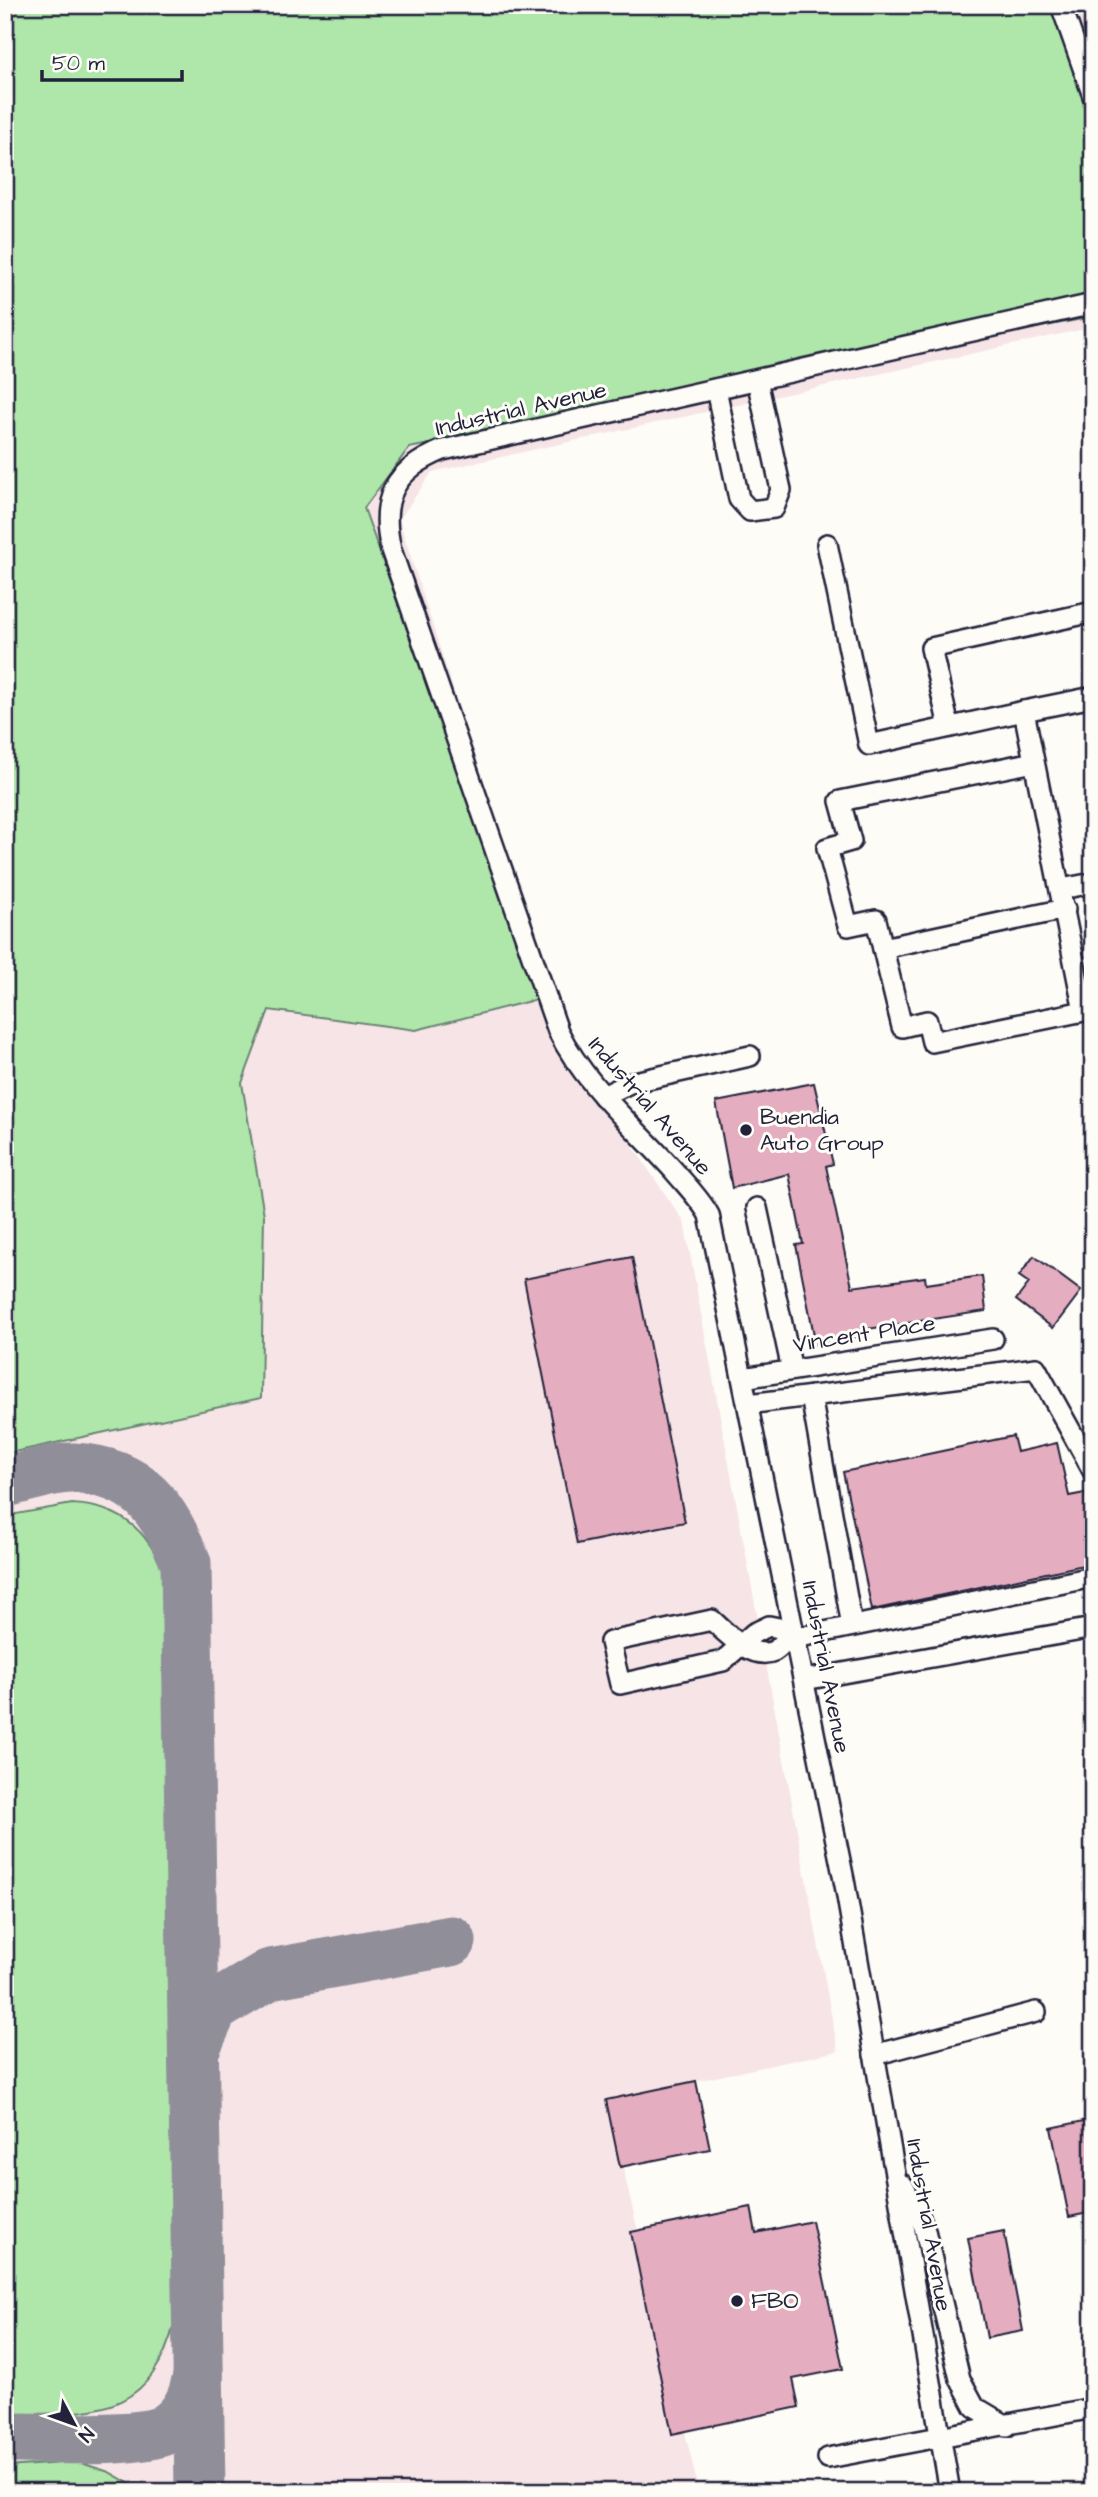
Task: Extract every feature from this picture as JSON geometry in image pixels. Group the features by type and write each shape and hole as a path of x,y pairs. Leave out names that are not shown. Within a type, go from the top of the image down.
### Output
{"street":[{"path":"1061,5 1093,96"},
{"name":"Industrial Avenue","path":"950,2492 845,1885 709,1215 652,1146 603,1096 570,1054 548,1006 391,550 386,518 387,502 394,485 421,459 443,450 1093,304"},
{"path":"716,389 739,499 750,511 774,508 781,490 757,380"},
{"path":"827,544 869,745 1093,697"},
{"path":"948,727 931,648 1093,612"},
{"path":"1024,711 1062,889 1084,1011 932,1042 927,1021 902,1027 876,920 848,926 827,848 851,841 840,801 1033,757"},
{"path":"1062,889 1092,885"},
{"path":"883,948 1065,909"},
{"path":"603,1096 629,1083 751,1056"},
{"path":"757,1208 792,1370"},
{"name":"Vincent Place","path":"743,1378 993,1339"},
{"path":"748,1404 1036,1368 1093,1471"},
{"path":"811,1396 852,1626"},
{"path":"742,1646 723,1661 620,1684 610,1643 712,1620 742,1646 760,1653 774,1651 794,1634 852,1626 1093,1577"},
{"path":"804,1680 1093,1628"},
{"path":"874,2055 1036,2012"},
{"path":"893,2166 924,2225 960,2379 975,2407 1007,2426"},
{"path":"828,2458 939,2440 1093,2409"}],"shaded area":[{"path":"5,5 1079,5 1093,49 1093,327 432,472 399,520 569,1052 684,1222 838,2051 607,2100 699,2492 5,2492"}],"green space":[{"path":"5,5 1062,5 1093,94 1093,317 409,448 364,508 538,999 416,1030 269,1010 242,1083 264,1215 261,1398 5,1454"},
{"path":"72,1504 104,1509 129,1522 149,1543 163,1572 175,2321 164,2353 151,2376 135,2393 94,2410 12,2415 5,2413 5,1516"},
{"path":"78,2462 109,2472 144,2492 5,2492 5,2467"}],"building":[{"path":"814,1083 833,1164 826,1166 852,1287 925,1277 926,1284 982,1276 986,1311 861,1330 862,1336 816,1345 796,1245 803,1244 789,1174 732,1188 716,1102"},
{"path":"1034,1256 1081,1291 1053,1328 1016,1300 1029,1283 1019,1276"},
{"path":"632,1257 685,1522 577,1544 524,1279"},
{"path":"1013,1436 1017,1452 1057,1443 1069,1496 1085,1493 1088,1508 1093,1507 1093,1563 872,1610 843,1472"},
{"path":"696,2081 710,2149 620,2167 606,2100"},
{"path":"1093,2119 1093,2212 1069,2217 1051,2128"},
{"name":"FBO","path":"751,2207 756,2233 812,2221 843,2369 793,2379 799,2407 672,2434 631,2232"},
{"path":"1004,2231 1023,2331 987,2338 968,2238"}],"taxiway":[{"path":"5,1482 66,1468 97,1471 117,1477 133,1485 158,1510 186,1563 200,2492"},
{"path":"194,2050 213,2008 270,1974 451,1941"},
{"path":"5,2438 88,2439 153,2434 166,2429 184,2413 198,2376"}],"place":[{"name":"Buendia Auto Group","path":"746,1130"},
{"name":"FBO","path":"737,2301"}]}
